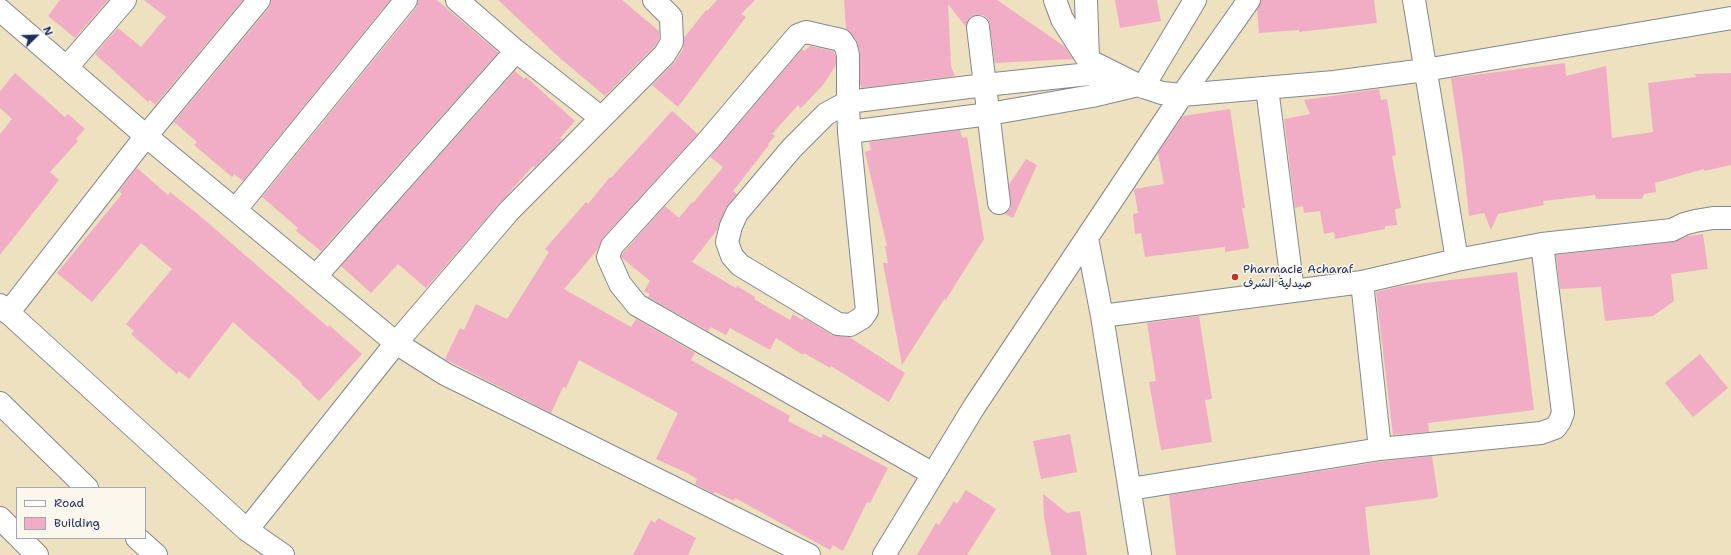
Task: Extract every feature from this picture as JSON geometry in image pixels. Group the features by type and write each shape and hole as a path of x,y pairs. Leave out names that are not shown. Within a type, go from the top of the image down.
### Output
{"street":[{"path":"67,67 125,0"},
{"path":"259,0 4,309 247,530 283,555"},
{"path":"236,209 406,0"},
{"path":"457,0 516,51 600,118"},
{"path":"247,530 396,343 509,211 664,55 672,42 670,17 654,0"},
{"path":"1055,0 1062,19 1088,60 1108,72 1140,86 1162,93 1182,96 1334,82 1425,70 1731,18"},
{"path":"1086,0 1088,60"},
{"path":"849,132 988,114 1140,86 1195,0"},
{"path":"884,555 974,408 1182,96 1249,0"},
{"path":"1414,0 1456,260"},
{"path":"0,10 146,136 396,343 445,374 809,555"},
{"path":"978,27 998,203"},
{"path":"933,474 637,305 620,284 608,257 612,246 707,142 798,35 806,32 840,40 844,44 848,55 848,102 849,132 867,311 862,318 850,325 838,324 740,265 732,256 727,242 737,213 792,148 826,114 848,102 1108,72"},
{"path":"316,276 516,51"},
{"path":"1267,88 1292,291"},
{"path":"1102,316 1362,282 1456,260 1542,244 1672,230 1684,224 1695,221 1713,218 1731,218"},
{"path":"1087,238 1102,316 1140,555"},
{"path":"1130,489 1380,448 1541,433 1555,428 1563,413 1542,244"},
{"path":"1362,282 1380,448"},
{"path":"0,403 86,487"},
{"path":"0,518 16,534"},
{"path":"21,539 37,555"},
{"path":"138,539 156,555"}],"building":[{"path":"60,0 108,0 75,38 48,16"},
{"path":"144,0 243,0 155,105 150,100 148,102 95,54 118,28 141,47 166,17"},
{"path":"271,0 390,0 243,181 234,174 232,177 194,145 197,142 174,122 269,8"},
{"path":"418,0 437,0 498,52 321,251 296,231 298,228 262,197 416,8"},
{"path":"498,0 622,0 659,31 659,39 654,47 605,96 561,59"},
{"path":"717,0 755,0 741,14 746,17 678,107 652,85 675,62 683,49 684,38 706,10 707,11"},
{"path":"844,0 997,0 1064,46 1073,59 995,63 988,19 983,15 970,17 966,27 948,4 951,66 955,76 862,88 860,84 860,52 856,40 846,29"},
{"path":"1115,0 1157,0 1161,21 1120,28"},
{"path":"1261,0 1374,0 1377,23 1299,32 1299,30 1259,33 1257,10"},
{"path":"810,46 833,51 836,57 836,65 823,85 801,108 798,105 772,134 775,136 768,144 769,145 733,191 737,194 726,208 717,230 692,262 736,288 737,286 755,297 754,299 790,320 793,314 802,320 804,318 832,335 849,337 905,373 889,402 831,366 830,368 804,353 803,355 776,338 770,350 730,328 726,335 711,327 708,331 648,297 650,294 644,291 650,281 621,257 665,206 679,218 692,202 693,203 723,167 710,157 802,49 804,51"},
{"path":"1565,63 1566,76 1606,66 1612,138 1653,132 1648,83 1696,77 1695,74 1731,73 1731,165 1704,171 1704,169 1655,183 1656,192 1644,194 1642,199 1596,199 1595,195 1543,201 1544,205 1498,214 1491,230 1484,213 1469,216 1463,159 1451,78"},
{"path":"515,71 524,79 526,77 575,121 560,138 562,140 535,167 533,166 426,288 398,264 371,293 341,266"},
{"path":"15,73 65,117 68,114 85,129 76,139 78,141 50,172 59,180 0,255 0,134 12,119 0,108 0,91"},
{"path":"1379,89 1381,100 1387,99 1396,155 1392,156 1401,208 1395,209 1397,225 1385,226 1385,229 1335,239 1334,232 1324,234 1320,211 1304,213 1303,206 1295,208 1284,119 1310,114 1304,100"},
{"path":"1230,109 1245,208 1242,208 1249,248 1225,252 1225,247 1145,257 1141,233 1135,234 1133,214 1138,213 1134,189 1164,184 1158,153 1183,116"},
{"path":"672,111 698,134 603,238 598,249 564,289 631,327 636,319 695,353 691,360 790,416 788,421 821,438 823,434 888,468 870,503 867,502 843,551 833,545 830,550 735,498 734,501 715,492 714,494 695,484 697,479 656,459 678,413 579,360 566,388 563,387 551,413 445,359 460,328 464,330 476,304 507,319 549,252 545,249 586,202 588,204 610,177 611,178"},
{"path":"960,130 962,138 967,137 984,239 902,365 883,263 888,263 885,246 887,246 865,152 871,150 869,142"},
{"path":"1026,159 1037,165 1013,218 1005,214 1011,208 1009,185"},
{"path":"137,168 168,195 170,192 200,216 328,327 329,325 362,354 319,401 301,384 302,383 233,322 189,379 179,371 177,374 131,334 134,331 126,324 172,269 141,243 92,302 57,273 122,194 119,191"},
{"path":"1703,234 1708,269 1671,274 1674,301 1653,316 1605,321 1601,287 1560,289 1556,255 1673,242 1688,236"},
{"path":"1517,272 1534,410 1428,423 1429,432 1393,435 1376,292 1401,286"},
{"path":"1199,316 1212,399 1205,400 1212,442 1161,450 1149,382 1156,381 1147,323"},
{"path":"1700,354 1728,388 1693,417 1665,383"},
{"path":"1070,434 1077,472 1041,479 1033,441"},
{"path":"1432,456 1438,496 1436,498 1365,507 1370,555 1176,555 1169,495 1378,462"},
{"path":"966,490 996,509 967,555 917,555 936,523 939,525 954,501 957,504"},
{"path":"1043,494 1067,513 1080,511 1087,555 1051,555 1044,517"},
{"path":"658,518 696,538 688,555 633,555 651,520 655,523"}],"place":[{"name":"Pharmacie Acharaf صيدلية الشرف","path":"1235,277"}]}
